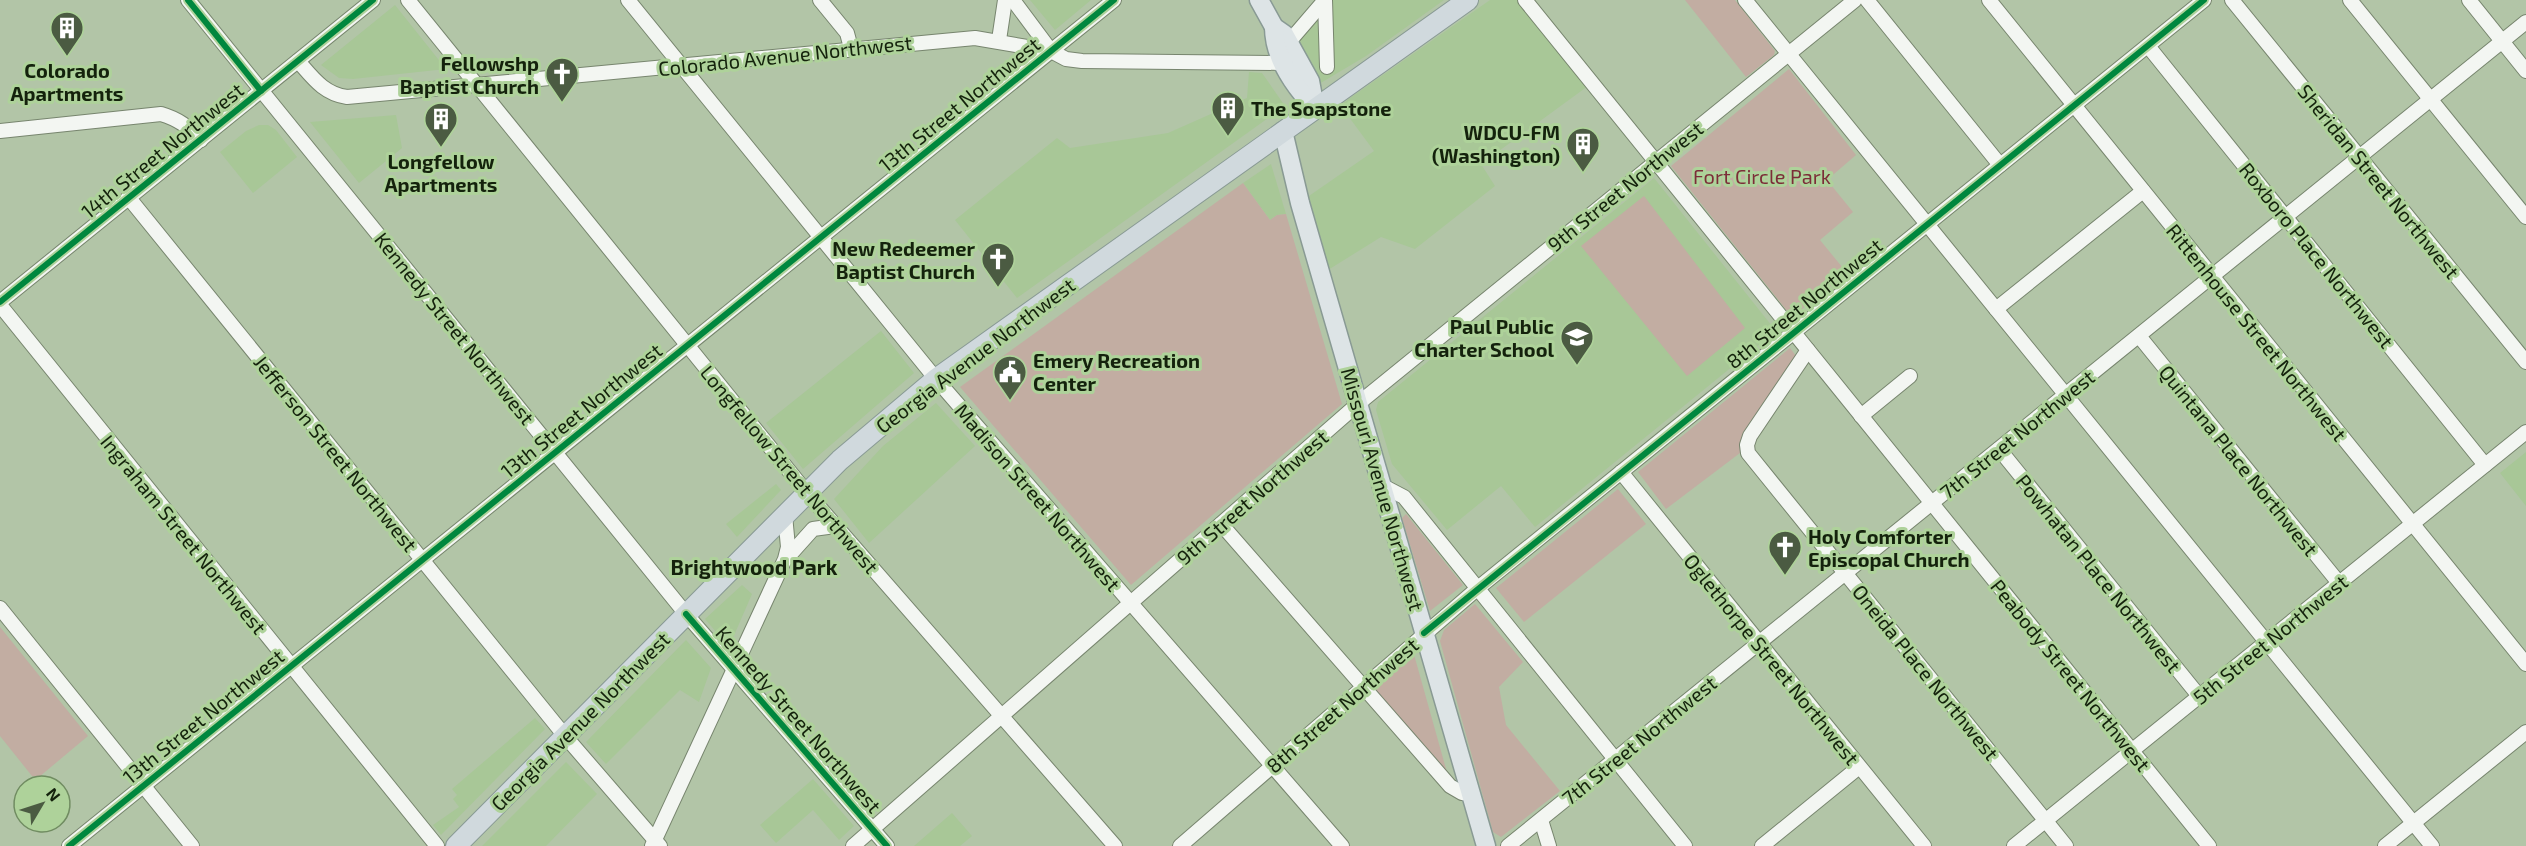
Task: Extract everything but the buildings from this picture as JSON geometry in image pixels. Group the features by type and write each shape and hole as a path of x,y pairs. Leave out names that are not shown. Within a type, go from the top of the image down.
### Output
{"highway":[{"name":"Georgia Avenue Northwest","path":"456,846 807,493 868,435 936,379 1468,0"}],"main road":[{"path":"1259,0 1274,27 1284,34 1310,81 1315,108"},
{"path":"1274,27 1274,40 1297,89 1315,108"},
{"name":"Missouri Avenue Northwest","path":"1283,131 1300,203 1486,846"}],"street":[{"name":"Kennedy Street Northwest","path":"188,0 686,614 887,846"},
{"name":"14th Street Northwest","path":"0,304 373,0"},
{"name":"Longfellow Street Northwest","path":"408,0 807,493 1115,846"},
{"name":"Madison Street Northwest","path":"628,0 936,379 1342,846"},
{"path":"820,0 847,33 851,48"},
{"path":"999,40 1005,0"},
{"path":"1013,0 1051,51"},
{"name":"13th Street Northwest","path":"69,846 1114,0"},
{"path":"1288,42 1325,0"},
{"path":"1325,0 1327,67"},
{"name":"Peabody Street Northwest","path":"1525,0 2209,846"},
{"path":"1746,0 2432,846"},
{"name":"9th Street Northwest","path":"853,846 1359,403 1855,0"},
{"path":"1867,0 2000,165"},
{"name":"Rittenhouse Street Northwest","path":"1989,0 2526,664"},
{"name":"8th Street Northwest","path":"1180,846 1478,588 2204,0"},
{"name":"Sheridan Street Northwest","path":"2232,0 2526,362"},
{"path":"2350,0 2526,217"},
{"path":"2469,0 2526,71"},
{"name":"7th Street Northwest","path":"1508,846 2526,22"},
{"name":"Colorado Avenue Northwest","path":"298,61 320,87 336,96 347,97 963,39 999,40 1051,51 1066,59 1082,61 1284,63"},
{"name":"Roxboro Place Northwest","path":"2148,46 2485,465"},
{"path":"0,131 161,114 185,125 201,140"},
{"path":"1996,309 2143,191"},
{"name":"Jefferson Street Northwest","path":"129,198 655,844"},
{"name":"Ingraham Street Northwest","path":"0,304 437,846"},
{"name":"Quintana Place Northwest","path":"2139,336 2339,583"},
{"name":"Oneida Place Northwest","path":"1808,350 1750,436 1747,449 2066,846"},
{"path":"1862,416 1910,376"},
{"name":"5th Street Northwest","path":"2014,846 2526,432"},
{"name":"Powhatan Place Northwest","path":"1999,449 2199,696"},
{"name":"Oglethorpe Street Northwest","path":"1621,472 1924,846"},
{"path":"1381,485 1404,497 1685,846"},
{"path":"655,844 785,559 789,547 785,515"},
{"path":"1221,524 1450,786 1462,793 1471,794"},
{"path":"785,559 808,531 817,527 835,526"},
{"path":"0,608 192,846"},
{"path":"2385,846 2526,732"},
{"path":"1762,846 1859,767"},
{"path":"1541,820 1549,846"}],"shaded area":[{"path":"1030,0 1091,0 1055,30"},
{"path":"1331,0 1444,0 1366,56 1319,84 1296,43"},
{"path":"1490,0 1517,0 1588,86 1481,164 1495,186 1415,249 1381,237 1328,270 1306,198 1374,151 1340,105"},
{"path":"395,5 446,69 353,79 339,78 321,65"},
{"path":"1249,72 1262,73 1285,106 1017,298 955,220 1057,138 1070,148 1168,133 1247,98"},
{"path":"396,115 402,148 359,183 310,122"},
{"path":"259,125 268,125 276,130 297,157 253,193 220,152 246,131"},
{"path":"1271,164 1286,214 1277,215 1270,220 1243,183"},
{"name":"Paul Public Charter School","path":"1654,178 1776,331 1535,527 1501,486 1447,530 1392,464 1376,410 1378,402"},
{"path":"881,331 914,373 803,469 766,423"},
{"path":"936,403 975,446 869,543 834,499 883,446"},
{"path":"2526,452 2526,506 2500,473"},
{"path":"776,484 781,490 737,537 726,524"},
{"path":"742,585 752,594 729,647 705,619"},
{"path":"686,640 711,668 699,702 680,690 606,764 586,742"},
{"path":"535,718 545,729 441,835 433,825 459,807 453,799 457,795 452,789"},
{"path":"566,762 597,794 546,846 482,846"},
{"path":"813,779 854,826 839,840 813,810 776,843 760,825"},
{"path":"952,813 972,836 960,846 914,846"}],"green space":[{"path":"1685,0 1735,0 1775,51 1774,55 1746,77"},
{"name":"Fort Circle Park","path":"1789,69 1856,155 1827,180 1853,212 1820,240 1847,273 1792,317 1671,166"},
{"path":"1243,183 1270,220 1277,215 1286,214 1342,404 1131,585 960,387"},
{"path":"1644,196 1745,328 1687,376 1581,246"},
{"path":"1790,348 1796,356 1748,427 1740,453 1666,509 1638,472"},
{"path":"1618,489 1646,524 1524,622 1496,588"},
{"path":"1406,514 1463,585 1430,611 1402,518"},
{"path":"1475,604 1523,662 1499,687 1506,725 1560,791 1501,837 1493,832 1440,641 1444,630"},
{"path":"0,627 88,736 43,774 30,774 0,736"},
{"path":"1413,651 1448,776 1373,688"}],"cycle path":[{"path":"188,0 261,91"},
{"path":"0,302 373,0"},
{"path":"69,846 1114,0"},
{"path":"1424,633 2204,0"},
{"path":"686,614 887,846"}],"place":[{"name":"Colorado Apartments","path":"67,57"},
{"name":"Fellowshp Baptist Church","path":"562,103"},
{"name":"The Soapstone","path":"1228,137"},
{"name":"Longfellow Apartments","path":"441,148"},
{"name":"WDCU-FM (Washington)","path":"1583,173"},
{"name":"New Redeemer Baptist Church","path":"998,288"},
{"name":"Paul Public Charter School","path":"1577,366"},
{"name":"Emery Recreation Center","path":"1010,401"},
{"name":"Holy Comforter Episcopal Church","path":"1785,576"}],"district":[{"name":"Brightwood Park","path":"754,566"}]}
